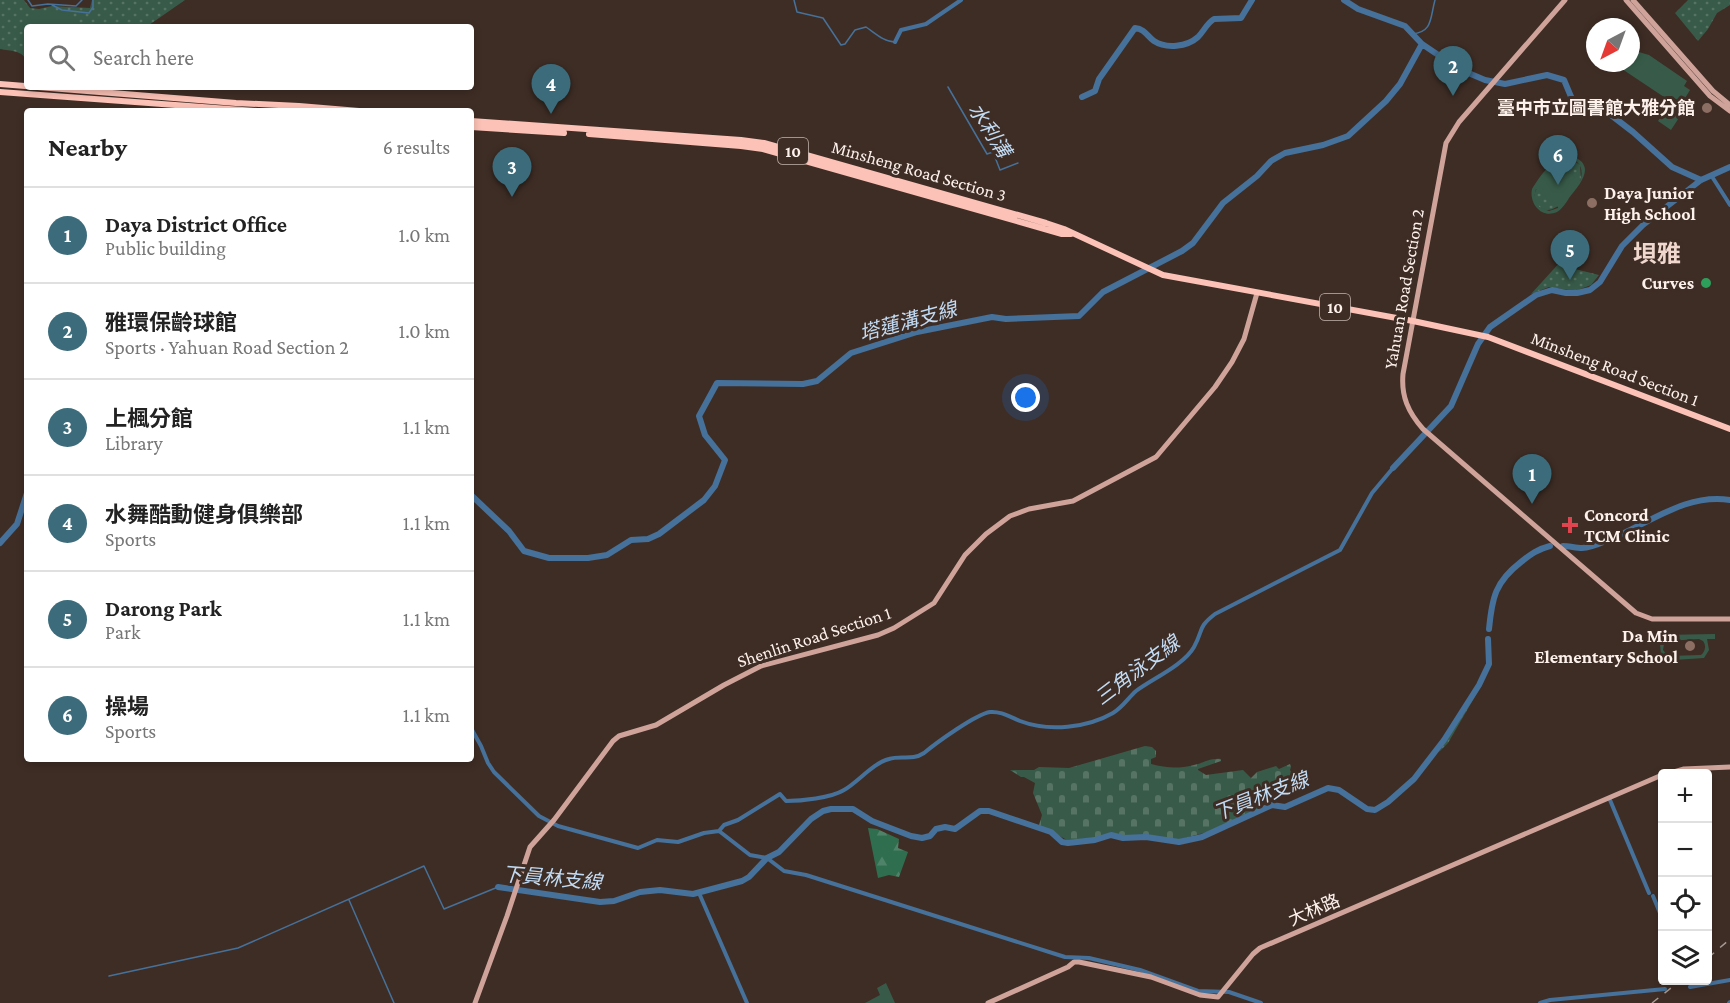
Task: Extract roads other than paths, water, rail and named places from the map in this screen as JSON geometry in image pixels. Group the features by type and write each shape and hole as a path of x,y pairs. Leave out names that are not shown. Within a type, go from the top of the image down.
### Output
{"main road":[{"path":"0,84 24,86"},
{"path":"71,90 236,104 323,108"},
{"path":"0,92 216,108"},
{"name":"10","path":"474,121 506,126"},
{"name":"10","path":"474,127 506,126"},
{"name":"Minsheng Road Section 3","path":"506,126 763,149 1062,234 1071,234 1153,271 1173,277 1257,292"},
{"name":"10","path":"1257,292 1413,321"},
{"name":"Minsheng Road Section 1","path":"1413,321 1488,337 1730,429"}],"street":[{"name":"Yahuan Road Section 2","path":"1565,0 1459,122 1446,143 1402,386 1406,405 1423,429 1636,613 1653,619 1730,619"},
{"path":"1626,0 1710,96 1730,111"},
{"path":"1633,0 1713,91 1730,105"},
{"name":"Shenlin Road Section 1","path":"475,1003 530,847 554,820 613,741 619,736 656,725 761,666 878,635 894,628 934,603 965,555 986,534 1010,516 1029,509 1073,501 1151,460 1162,451 1215,387 1232,362 1244,339 1257,292"},
{"path":"1693,769 1730,767"},
{"name":"大林路","path":"988,1003 1068,967 1074,962 1151,977 1200,995 1215,997 1260,948 1658,777"}],"waterway":[{"path":"28,0 32,6 48,4 76,6 82,0"},
{"path":"52,5 62,10 89,13 93,7 93,0"},
{"path":"794,0 797,12 823,18 841,45 845,44 855,30 866,27 883,39 895,42"},
{"path":"895,42 901,30 926,24 961,0"},
{"path":"1082,97 1095,91 1099,79 1135,28 1144,31 1159,44 1182,45 1198,37 1214,19 1241,18 1252,0"},
{"path":"1344,0 1358,9 1405,26 1422,44 1459,69 1485,80 1505,84 1547,75 1564,80 1572,99 1607,112 1672,167 1701,180"},
{"path":"1412,34 1424,30 1430,23 1435,0"},
{"name":"塔蓮溝支線","path":"474,498 509,531 524,551 549,558 588,558 607,555 631,540 648,539 659,534 704,500 715,486 725,460 705,435 699,416 717,383 803,384 817,381 851,353 917,332 992,317 1006,319 1079,316 1103,292 1193,243 1223,203 1257,176 1271,161 1285,153 1323,145 1348,136 1386,101 1400,84 1422,44"},
{"name":"水利溝","path":"948,87 987,154 993,152 1000,170 1018,163"},
{"name":"三角泳支線","path":"1393,468 1451,406 1478,344 1490,327 1536,295 1552,290 1566,293 1590,290 1600,282 1622,246 1643,225 1701,180 1730,167"},
{"path":"1711,175 1730,205"},
{"name":"三角泳支線","path":"474,733 494,772 539,816 558,826 638,848 657,840 678,842 704,833 719,831 724,825 738,820 780,794 786,801 838,793 883,761 920,755 966,723 990,712 1002,713 1031,724 1055,727 1080,725 1113,713 1136,691 1183,660 1194,647 1203,626 1215,614 1340,550 1372,493 1393,468"},
{"name":"下員林支線","path":"1563,546 1590,547 1684,505 1714,499 1730,500"},
{"path":"0,543 17,524 24,502"},
{"name":"下員林支線","path":"1489,629 1496,591 1505,577 1531,554 1550,546"},
{"name":"下員林支線","path":"498,887 600,902 614,901 640,892 660,890 693,894 749,877 767,858 779,852 811,819 831,809 853,809 872,821 922,838 930,836 936,829 945,827 955,829 980,811 989,811 1051,832 1062,842 1068,843 1095,840 1111,835 1179,842 1202,837 1272,805 1285,807 1328,788 1339,790 1367,809 1375,810 1388,802 1414,779 1444,740 1479,685 1489,664 1488,639"},
{"path":"1610,800 1649,893"},
{"path":"719,831 750,855 767,858 784,871 806,875 1065,957 1089,958 1140,970 1198,991 1229,992 1261,1003"},
{"name":"下員林支線","path":"109,976 238,948 424,866 444,909 498,887"},
{"path":"699,893 747,1003"},
{"path":"1653,896 1658,908"},
{"path":"349,900 394,1003"},
{"path":"1690,987 1730,980"},
{"path":"1540,1003 1550,1000 1665,989"}],"railway":[{"path":"1712,955 1730,939"},
{"path":"1652,1003 1675,985"}],"place":[{"name":"雅環保齡球館","path":"1453,96"},
{"name":"臺中市立圖書館大雅分館","path":"1707,108"},
{"name":"水舞酷動健身俱樂部","path":"551,114"},
{"name":"操場","path":"1558,185"},
{"name":"上楓分館","path":"512,197"},
{"name":"Daya Junior High School","path":"1592,203"},
{"name":"Darong Park","path":"1570,280"},
{"name":"Curves","path":"1706,283"},
{"name":"Daya District Office","path":"1532,504"},
{"name":"Concord TCM Clinic","path":"1570,525"},
{"name":"Da Min Elementary School","path":"1690,646"}],"district":[{"name":"垻雅","path":"1657,254"}]}
